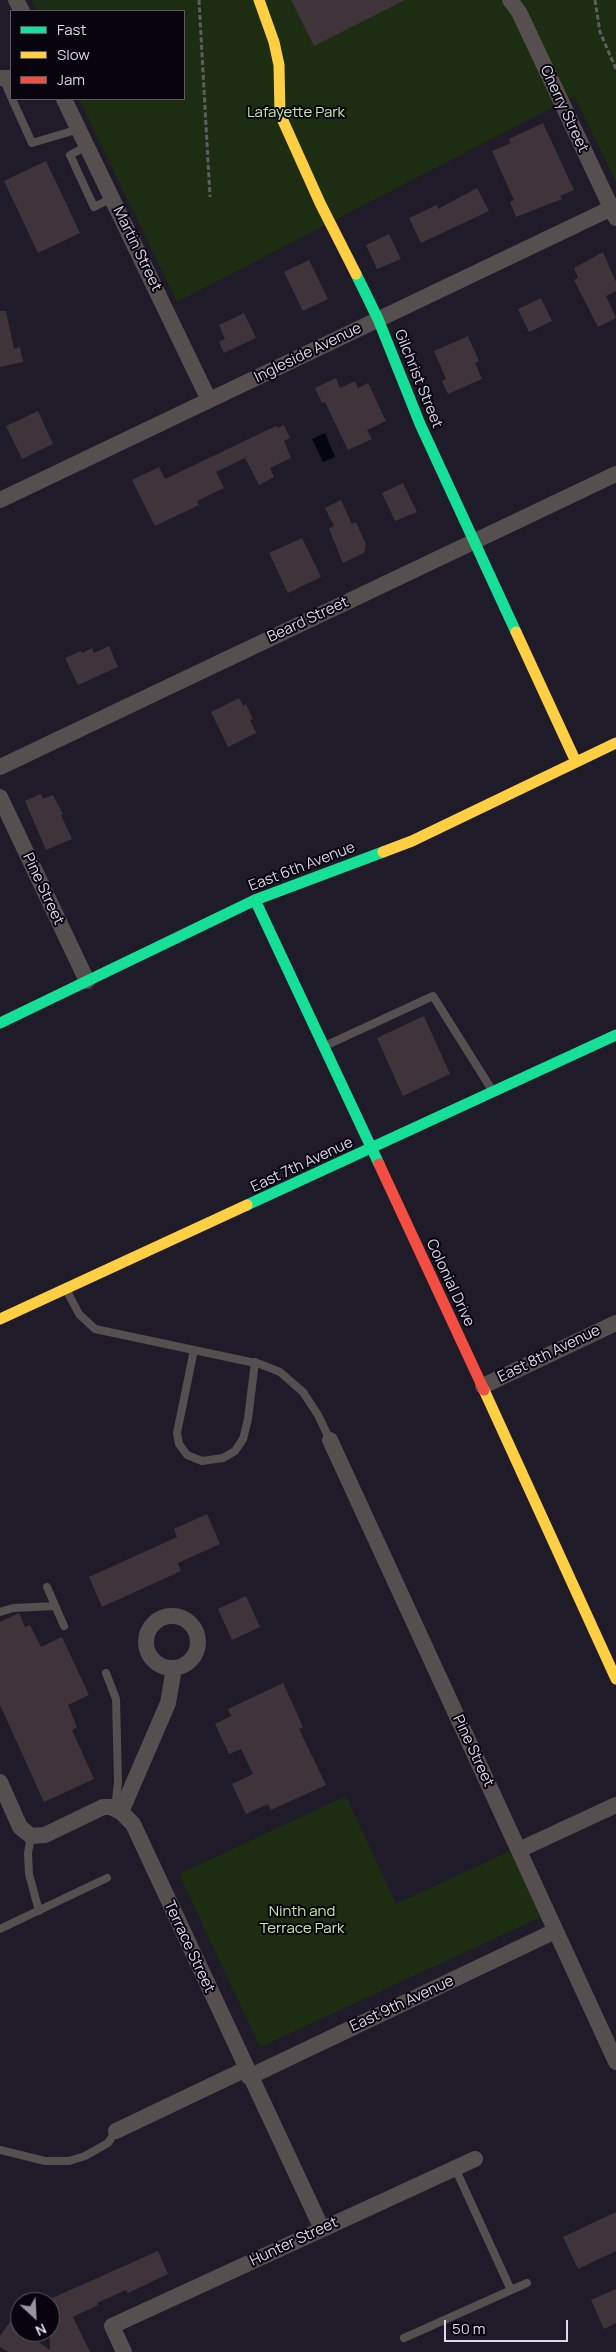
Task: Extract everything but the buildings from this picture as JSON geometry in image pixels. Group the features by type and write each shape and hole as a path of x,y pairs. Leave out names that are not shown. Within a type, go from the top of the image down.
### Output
{"street":[{"name":"Gilchrist Street","path":"259,0 274,42 279,65 280,114 320,203 378,319 420,424 576,762"},
{"name":"Cherry Street","path":"510,0 520,12 614,211"},
{"name":"Martin Street","path":"64,100 209,400"},
{"name":"Ingleside Avenue","path":"0,500 378,319 614,211"},
{"name":"Beard Street","path":"0,767 616,474"},
{"name":"East 6th Avenue","path":"0,1023 255,900 412,841 616,743"},
{"name":"Pine Street","path":"0,797 87,981"},
{"name":"Colonial Drive","path":"255,900 370,1150 483,1386 616,1679"},
{"name":"East 7th Avenue","path":"0,1319 370,1150 616,1034"},
{"name":"East 8th Avenue","path":"483,1386 616,1322"},
{"name":"Pine Street","path":"330,1440 616,2062"},
{"path":"0,1782 20,1826 31,1836 45,1835 103,1807 118,1810 168,1703 174,1668"},
{"path":"519,1850 616,1805"},
{"name":"Terrace Street","path":"118,1810 133,1824 247,2073 322,2230"},
{"name":"East 9th Avenue","path":"116,2131 247,2073 555,1931"},
{"name":"Hunter Street","path":"124,2352 112,2326 476,2159"}],"lane":[{"path":"5,78 10,92"},
{"path":"13,100 32,143 79,129"},
{"path":"323,1047 433,996 494,1092"},
{"path":"66,1289 79,1314 95,1329 255,1362 280,1372 303,1392 318,1415 330,1440"},
{"path":"194,1350 178,1433 178,1444 187,1455 202,1460 223,1458 235,1451 243,1439 248,1419 255,1362"},
{"path":"47,1588 64,1626"},
{"path":"0,1612 13,1608 55,1606"},
{"path":"106,1673 116,1699 118,1810"},
{"path":"31,1836 28,1853 29,1874 39,1910"},
{"path":"0,1929 107,1878"},
{"path":"0,2150 45,2161 69,2162 85,2156 108,2143 116,2131"},
{"path":"455,2168 511,2290"},
{"path":"404,2338 527,2283"}],"path":[{"path":"199,0 210,197"},
{"path":"595,0 600,32 616,69"}],"green space":[{"name":"Lafayette Park","path":"32,0 616,0 616,182 574,96 177,302 79,100 185,100 185,10 37,10"},
{"name":"Ninth and Terrace Park","path":"346,1796 396,1904 510,1851 541,1917 260,2047 179,1874"}],"shaded area":[{"path":"325,433 335,457 323,462 312,439"}],"traffic: fast":[{"path":"356,274 378,319 420,424 516,632"},
{"path":"0,1023 255,900 383,852"},
{"path":"255,900 379,1164"},
{"path":"247,1205 616,1035"}],"traffic: slow":[{"path":"259,0 274,42 279,65 280,114 320,203 356,274"},
{"path":"516,632 576,762"},
{"path":"383,852 412,841 616,743"},
{"path":"0,1319 247,1205"},
{"path":"484,1390 616,1679"}],"traffic: jam":[{"path":"379,1164 484,1390"}]}
